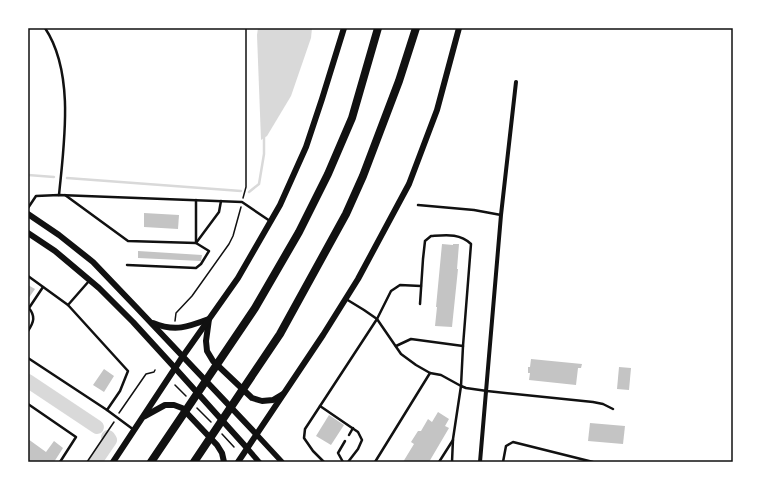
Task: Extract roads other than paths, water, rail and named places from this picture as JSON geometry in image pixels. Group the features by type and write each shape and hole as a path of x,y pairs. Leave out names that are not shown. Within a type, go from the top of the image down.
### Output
{"highway":[{"path":"151,462 256,308 299,232 331,167 352,118 378,28"},
{"path":"194,462 280,334 346,214 363,176 401,76 416,28"}],"main road":[{"path":"113,462 183,356 238,278 280,205 306,147 344,28"},
{"path":"238,462 358,279 409,184 437,110 459,28"},
{"path":"28,214 59,235 93,262 257,434"},
{"path":"28,233 55,251 90,280 133,322 247,448"},
{"path":"150,322 167,328 176,328 192,326 209,319"},
{"path":"209,319 206,341 207,351 213,361 252,398 262,401 273,400 284,393"},
{"path":"142,417 165,404 182,408 217,445 222,453 224,462"}],"street":[{"path":"480,462 501,215 516,82"},
{"path":"257,434 282,462"},
{"path":"247,448 259,462"}],"lane":[{"path":"45,28 55,45 64,81 64,137 59,195"},
{"path":"28,208 36,196 59,195 242,202 271,221"},
{"path":"65,195 128,240 196,243 209,251 201,264 196,268 127,265"},
{"path":"196,200 196,243"},
{"path":"196,243 219,212 221,201"},
{"path":"418,205 474,210 501,215"},
{"path":"420,304 425,241 431,236 449,235 466,239 471,244 461,386 453,439 452,462"},
{"path":"28,276 68,305 128,371 120,391 107,410"},
{"path":"68,305 90,280"},
{"path":"324,462 313,451 304,438 305,429 377,319 391,291 400,285 421,286"},
{"path":"28,331 33,323 33,315 29,307 43,287"},
{"path":"345,299 377,319 401,354 430,373 441,375 461,386 487,391 593,402 613,409"},
{"path":"396,346 411,339 463,346"},
{"path":"28,358 107,410 134,430"},
{"path":"375,462 430,373"},
{"path":"28,404 76,437 60,462"},
{"path":"320,406 358,432 362,440 358,449 348,462"},
{"path":"349,435 353,428"},
{"path":"439,462 453,439"},
{"path":"343,462 338,453 345,441"},
{"path":"503,462 506,446 513,442 593,462"}],"waterway":[{"path":"249,192 259,184 264,154 264,135"},
{"path":"28,175 54,177"},
{"path":"67,178 241,191"},
{"path":"28,381 97,427"},
{"path":"95,462 110,440 108,437"}]}
